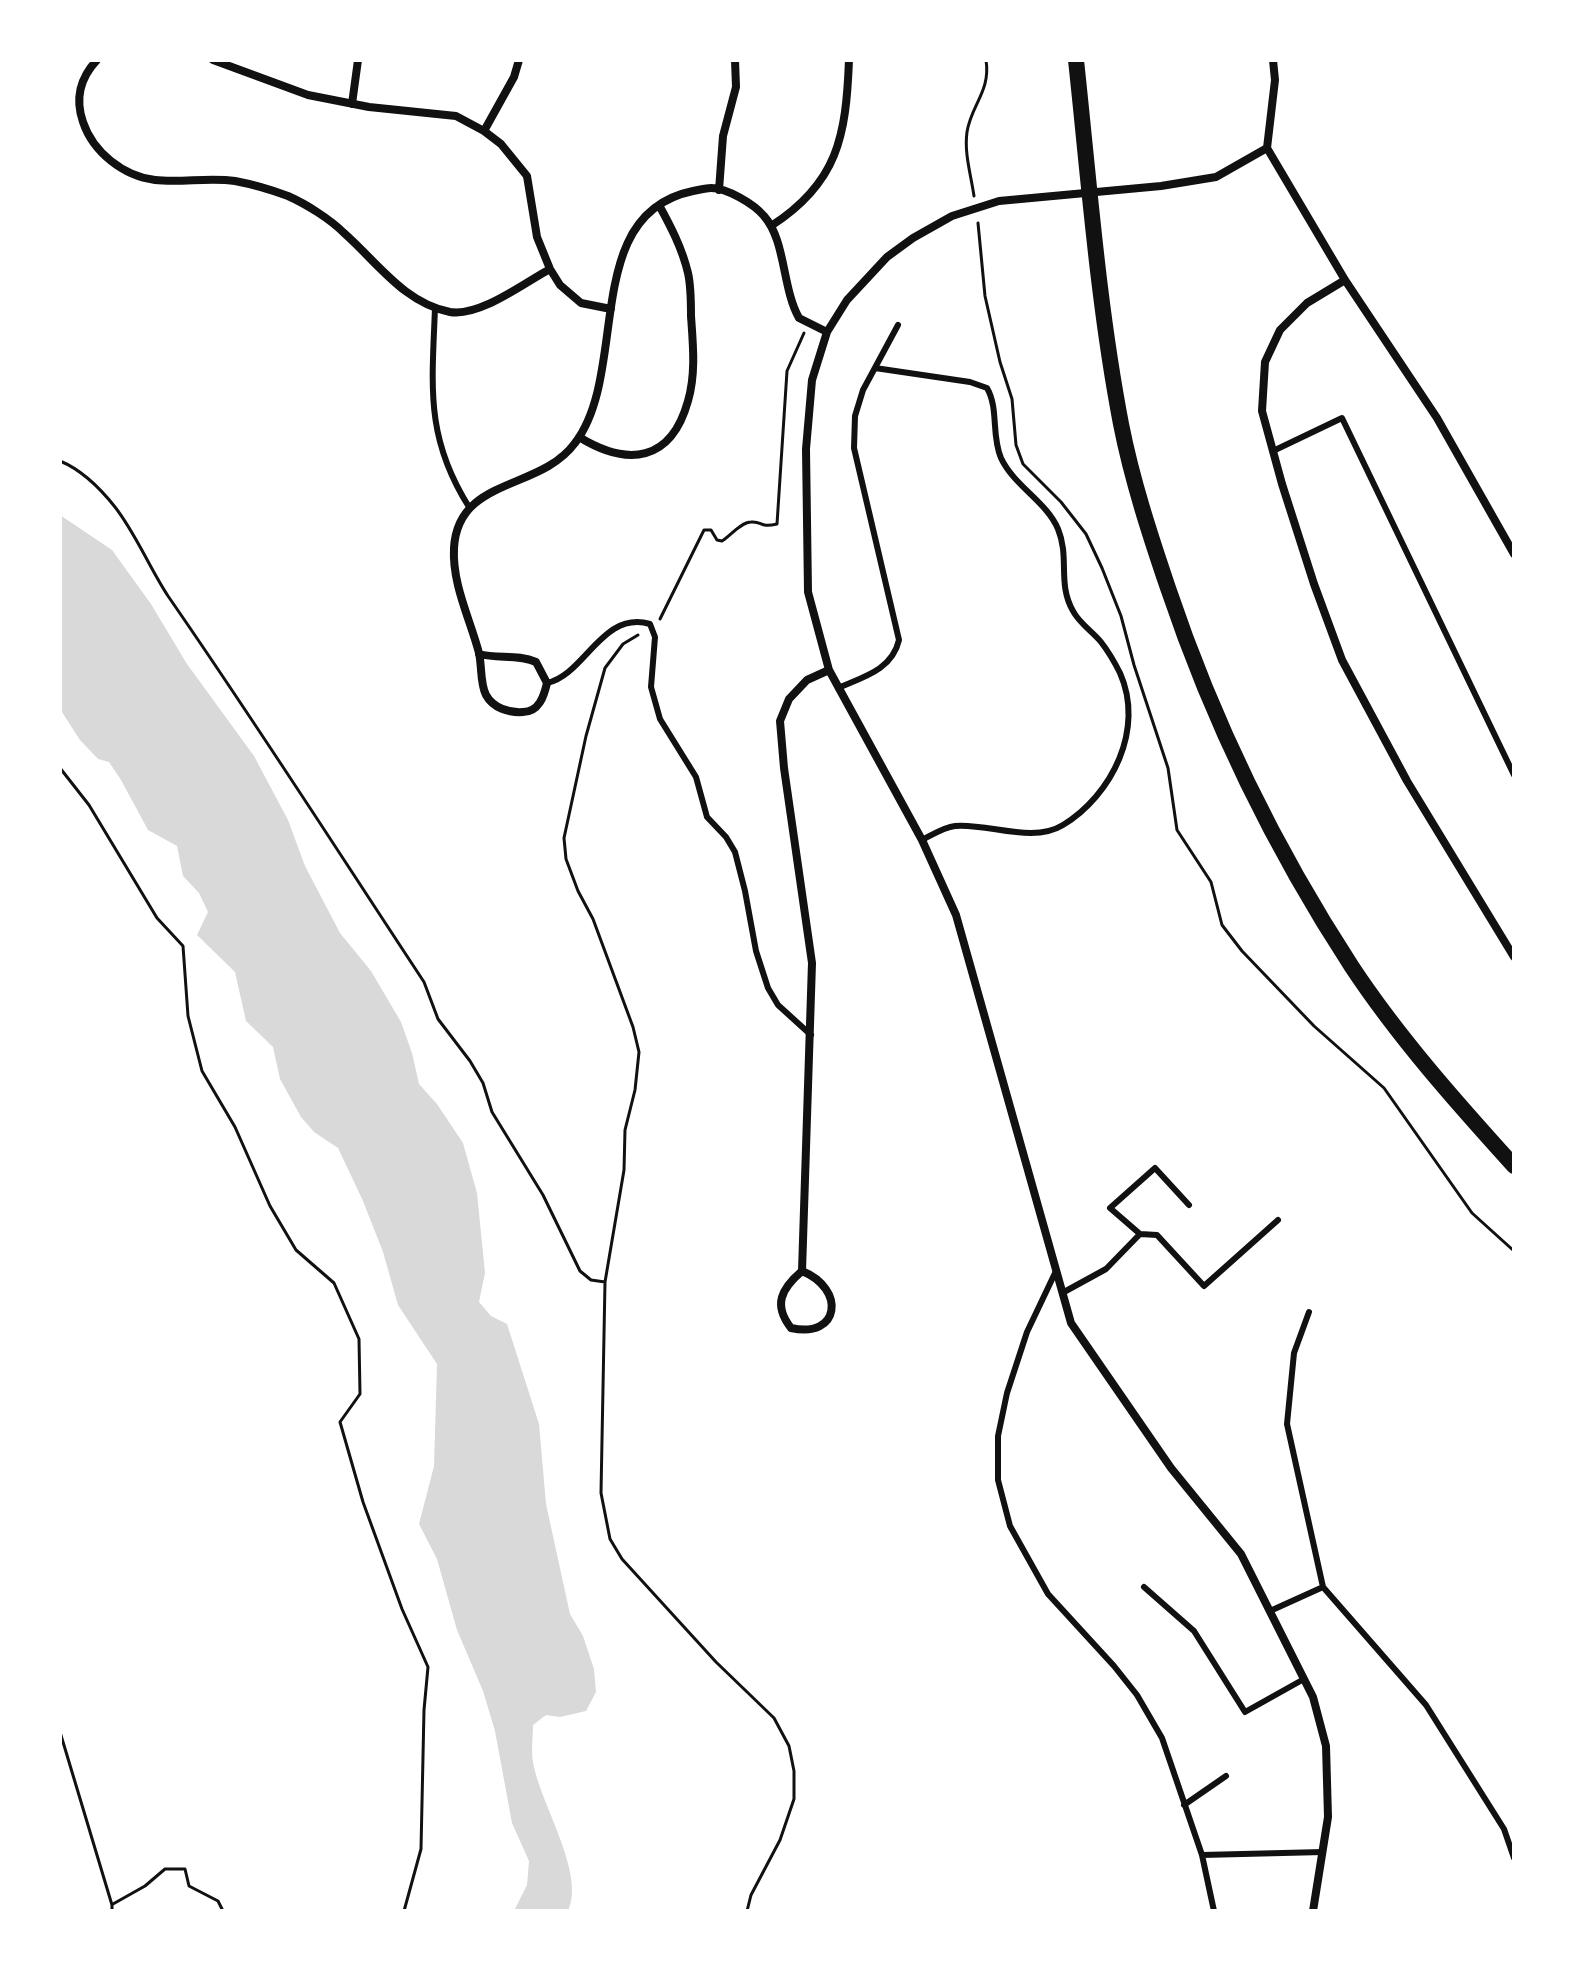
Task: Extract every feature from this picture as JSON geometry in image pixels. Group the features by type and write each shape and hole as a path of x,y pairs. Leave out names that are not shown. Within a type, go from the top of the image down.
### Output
{"main road":[{"path":"1076,60 1102,307 1122,426 1159,562 1184,636 1252,795 1282,851 1354,969 1417,1054 1514,1166"}],"street":[{"path":"97,60 80,85 79,111 93,144 127,172 154,180 235,181 289,197 342,230 398,287 435,308 454,313 480,309 550,269"},
{"path":"213,60 308,95 352,104 456,116 484,131 501,144 527,176 537,237 560,285 581,303 611,309"},
{"path":"352,104 358,60"},
{"path":"484,131 514,77 519,60"},
{"path":"719,190 723,136 736,87 735,60"},
{"path":"771,226 793,212 817,189 833,159 843,124 849,60"},
{"path":"1273,60 1275,80 1267,148 1345,280 1437,418 1514,554"},
{"path":"1267,148 1216,177 1090,194 999,201 939,223 887,257 847,300 827,332 812,380 806,449 808,592 829,670 922,840 956,915 1071,1323 1171,1468 1241,1554 1313,1697 1326,1746 1328,1817 1313,1911"},
{"path":"479,654 495,658 526,657 536,662 547,683 538,705 527,712 499,709 486,695 479,654 457,582 454,549 460,523 469,507 499,487 537,475 562,459 589,420 600,388 616,271 646,214 667,199 711,188 754,208 771,226 799,318 827,332"},
{"path":"579,437 616,455 641,455 657,449 672,436 688,402 694,359 688,274 677,238 659,205"},
{"path":"1345,280 1307,303 1280,330 1265,362 1262,411 1314,584 1342,660 1407,781 1514,957"},
{"path":"802,1271 824,1285 832,1299 831,1312 822,1325 807,1331 791,1328 782,1316 780,1303 788,1283 802,1271 812,963 780,721 789,699 807,680 829,670"}],"lane":[{"path":"435,308 434,419 452,480 469,507"},
{"path":"838,688 877,671 889,662 899,640 854,448 855,416 863,390 898,325"},
{"path":"875,368 970,382 987,388 993,399 994,433 1001,458 1014,478 1057,526 1065,550 1062,586 1074,613 1102,643 1121,675 1129,715 1123,748 1112,777 1094,801 1060,827 1031,833 955,826 922,840"},
{"path":"1273,451 1342,418 1514,775"},
{"path":"547,683 558,681 568,674 608,632 646,622 653,628 655,647 650,667 651,687 660,719 696,777 707,817 735,852 756,951 768,988 778,1005 811,1035"},
{"path":"1189,1205 1155,1168 1110,1208 1140,1234 1157,1235 1204,1286 1278,1220"},
{"path":"1064,1292 1106,1269 1140,1234"},
{"path":"1056,1271 1027,1332 1007,1393 998,1436 998,1480 1010,1526 1048,1594 1137,1695 1162,1738 1202,1855 1214,1911"},
{"path":"1309,1312 1294,1353 1287,1424 1323,1587 1426,1705 1504,1829 1514,1858"},
{"path":"1144,1587 1194,1631 1245,1712 1304,1679"},
{"path":"1270,1611 1323,1587"},
{"path":"1184,1805 1226,1776"},
{"path":"1202,1855 1323,1852"}],"path":[{"path":"986,60 988,73 984,92 967,131 967,155 983,249 985,296 1012,399 1016,445 1023,464 1061,502 1086,534 1102,568 1121,616 1168,768 1177,830 1211,882 1222,925 1242,951 1314,1026 1384,1088 1472,1213 1514,1251"},
{"path":"747,1911 751,1895 780,1840 794,1799 794,1771 789,1746 774,1718 716,1662 622,1559 610,1539 601,1493 605,1282 624,1170 625,1130 635,1090 639,1052 633,1027 593,919 566,859 564,838 586,736 605,668 623,644 653,628 704,530 711,530 717,540 722,541 743,524 751,522 767,528 777,524 787,371 809,324"},
{"path":"60,461 81,471 114,505 126,523 152,572 227,680 424,982 438,1019 477,1072 492,1112 543,1195 580,1271 591,1280 605,1282"},
{"path":"60,768 89,805 157,918 183,946 188,1016 202,1071 235,1127 270,1206 296,1250 334,1283 359,1339 360,1394 340,1422 363,1502 402,1609 428,1667 421,1849 404,1911"},
{"path":"60,1732 112,1911"},
{"path":"112,1905 145,1886 165,1869 185,1869 189,1886 218,1901 223,1911"}],"shaded area":[{"path":"60,515 112,550 151,604 187,664 254,756 288,820 305,866 340,933 371,971 401,1022 419,1084 437,1104 463,1143 477,1193 485,1273 479,1302 491,1316 507,1324 539,1424 546,1504 570,1614 583,1636 594,1669 596,1692 586,1711 560,1717 546,1715 533,1725 532,1749 537,1779 567,1858 571,1878 572,1895 568,1911 514,1911 527,1885 529,1861 512,1823 495,1731 483,1691 457,1630 437,1559 419,1524 434,1466 437,1364 398,1305 383,1252 338,1148 314,1132 301,1117 280,1079 273,1047 246,1021 235,972 197,935 208,912 199,893 183,876 177,846 148,830 109,762 98,759 80,740 60,709"}]}
